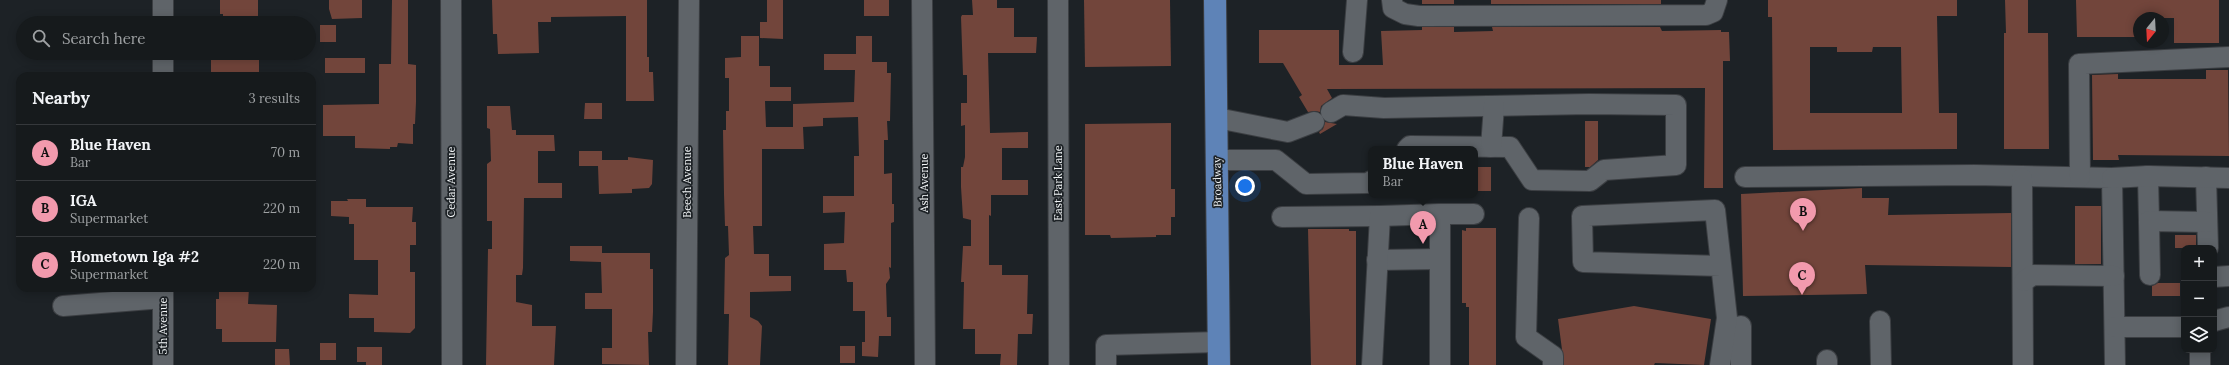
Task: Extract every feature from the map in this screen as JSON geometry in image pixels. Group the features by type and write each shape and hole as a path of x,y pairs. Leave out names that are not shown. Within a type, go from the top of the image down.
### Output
{"main road":[{"name":"Broadway","path":"1216,0 1219,365"}],"street":[{"path":"163,0 163,16"},
{"name":"Cedar Avenue","path":"451,0 452,365"},
{"name":"Beech Avenue","path":"686,365 689,0"},
{"name":"Ash Avenue","path":"922,0 925,365"},
{"name":"East Park Lane","path":"1058,0 1059,365"},
{"path":"1352,52 1357,0"},
{"path":"1392,0 1393,8 1405,14 1435,16 1706,15 1713,12 1717,0"},
{"path":"2080,177 2079,64 2229,57"},
{"path":"163,60 163,72"},
{"path":"1331,112 1343,105 1384,108 1676,105 1676,165 1604,170 1590,181 1532,180 1510,147 1478,147"},
{"path":"1491,147 1494,106"},
{"path":"1217,118 1288,132 1314,122"},
{"path":"1276,160 1288,132"},
{"path":"1217,160 1276,160 1306,184 1368,184"},
{"path":"1745,177 1974,176 2022,178 2112,178 2148,176 2229,178"},
{"path":"2148,176 2150,275"},
{"path":"2206,177 2208,245"},
{"path":"2022,178 2024,281 2023,365"},
{"path":"2112,178 2115,365"},
{"path":"1720,365 1727,318 1715,210 1582,216 1583,262 1721,266"},
{"path":"1440,214 1440,365"},
{"path":"1282,217 1474,214"},
{"path":"1372,365 1380,216"},
{"path":"1529,218 1526,337 1553,356 1553,365"},
{"path":"2150,221 2207,222"},
{"path":"1377,260 1440,259"},
{"path":"2024,281 2033,275 2114,276"},
{"path":"2217,277 2229,276"},
{"path":"63,306 163,293"},
{"name":"5th Avenue","path":"163,293 163,365"},
{"path":"2217,321 2229,317"},
{"path":"1880,321 1880,365"},
{"path":"1741,326 1741,365"},
{"path":"2115,327 2181,327"},
{"path":"1106,365 1106,345 1219,342"},
{"path":"2200,353 2200,365"}],"building":[{"path":"220,0 258,0 258,16 223,16 223,14 220,14"},
{"path":"329,0 362,0 362,18 332,19 329,9"},
{"path":"392,0 408,0 408,64 416,65 416,102 415,124 413,124 413,144 398,143 397,147 390,147 390,149 355,148 355,136 323,136 323,105 379,104 379,64 391,64"},
{"path":"492,0 647,0 647,57 649,57 649,72 653,72 654,101 626,101 626,16 551,17 551,22 538,22 539,53 498,54 497,34 493,34"},
{"path":"767,0 783,0 783,39 760,38 760,22 767,22"},
{"path":"864,0 889,0 889,16 864,16"},
{"path":"972,0 997,0 997,8 1014,8 1014,37 1037,37 1036,53 988,53 990,133 1028,132 1028,148 1002,148 1002,180 1028,180 1028,195 991,195 991,216 989,215 989,265 1002,265 1002,275 1028,275 1027,314 1033,314 1032,334 1018,334 1017,365 1000,365 1001,354 975,354 975,329 963,329 964,282 961,282 963,246 971,246 971,220 963,218 961,187 961,167 963,167 965,157 965,125 961,126 961,103 967,103 967,75 963,75 961,17 962,15 973,15"},
{"path":"1084,0 1170,0 1171,66 1085,67"},
{"path":"1422,0 1454,0 1454,4 1422,4"},
{"path":"1491,0 1661,0 1661,4 1491,4"},
{"path":"1768,0 1957,0 1957,16 1937,16 1939,113 1957,113 1957,149 1773,150 1772,17 1768,17","holes":["1810,47 1837,47 1837,52 1872,52 1873,47 1901,47 1902,113 1810,113"]},
{"path":"2005,0 2028,0 2028,33 2048,33 2049,149 2004,149 2004,33 2006,33"},
{"path":"2076,0 2219,0 2219,43 2174,43 2174,18 2169,18 2169,12 2133,12 2133,37 2077,37"},
{"path":"320,25 336,25 336,42 320,42"},
{"path":"1422,27 1454,27 1454,32 1493,31 1492,27 1660,27 1662,31 1721,30 1721,32 1729,32 1730,61 1723,61 1723,188 1704,188 1705,88 1327,89 1332,98 1321,106 1320,112 1308,112 1299,97 1302,95 1283,63 1259,63 1259,30 1339,30 1339,65 1383,65 1381,31 1422,30"},
{"path":"741,36 759,36 759,66 770,66 770,87 791,87 791,101 765,101 766,127 793,127 793,104 854,102 855,70 824,70 824,54 856,54 856,36 872,36 872,62 887,62 887,73 891,73 890,121 887,121 888,140 884,140 884,174 892,173 892,204 894,204 894,222 891,223 890,278 886,284 887,317 891,317 891,336 879,336 878,357 862,356 862,342 865,342 865,311 853,311 853,282 847,282 846,270 824,270 824,244 844,243 845,212 823,213 823,196 854,196 854,156 859,156 858,117 823,118 823,126 803,127 804,149 762,149 762,226 753,226 754,254 769,254 769,276 791,276 791,291 750,292 750,317 758,321 762,326 760,365 728,365 729,314 724,314 725,258 729,255 728,226 725,226 723,130 726,130 726,111 729,111 729,78 725,78 725,58 741,57"},
{"path":"325,58 365,58 365,73 325,73"},
{"path":"211,60 259,60 259,72 211,72"},
{"path":"2206,70 2228,70 2229,156 2118,155 2119,160 2093,160 2092,75 2118,74 2118,79 2206,79"},
{"path":"585,103 602,103 602,119 584,119"},
{"path":"487,106 510,106 512,130 516,130 516,135 554,135 555,151 538,151 538,183 562,183 562,198 524,198 523,268 522,275 516,275 516,302 532,305 532,326 556,326 554,365 486,365 488,249 492,249 492,221 487,221 487,164 491,161 490,129 487,128"},
{"path":"1585,121 1598,121 1598,160 1590,167 1585,167"},
{"path":"1325,122 1337,124 1320,134 1319,132 1323,129"},
{"path":"1171,123 1171,189 1175,189 1175,217 1171,217 1171,235 1156,235 1156,237 1111,238 1110,235 1085,235 1085,124"},
{"path":"579,151 602,151 602,160 628,160 628,157 653,160 652,184 649,188 632,189 632,193 599,194 598,166 579,166"},
{"path":"1478,167 1491,167 1491,191 1478,191"},
{"path":"1862,188 1862,198 1889,198 1888,215 2011,213 2011,267 1865,265 1867,294 1743,296 1741,194"},
{"path":"347,199 366,199 366,207 413,207 412,222 416,222 416,245 410,245 410,272 415,272 415,328 410,333 374,332 374,318 349,318 349,294 378,295 378,260 354,260 354,224 349,224 349,217 331,216 331,201 348,201"},
{"path":"2075,206 2101,206 2101,264 2075,264"},
{"path":"1466,228 1496,228 1496,365 1469,365 1469,307 1466,307 1466,303 1462,303 1462,230 1466,231"},
{"path":"1308,229 1349,229 1349,231 1356,231 1356,365 1311,365"},
{"path":"2175,235 2196,235 2196,245 2181,245 2181,248 2175,248"},
{"path":"570,246 602,246 602,253 650,253 650,269 653,269 653,312 652,332 648,332 649,365 602,364 602,348 612,348 612,309 585,309 585,293 602,293 601,262 570,261"},
{"path":"2158,283 2180,283 2180,296 2152,296 2152,286"},
{"path":"219,292 249,292 248,304 277,305 276,342 222,342 222,329 216,329 216,299 219,299"},
{"path":"1634,306 1711,319 1704,365 1655,363 1654,365 1564,365 1558,319"},
{"path":"320,343 336,343 336,360 320,360"},
{"path":"840,346 855,346 855,363 840,363"},
{"path":"357,347 382,347 382,365 366,365 366,362 357,362"},
{"path":"275,349 289,349 290,365 275,365"}],"place":[{"name":"IGA","path":"1803,231"},
{"name":"Blue Haven","path":"1423,244"},
{"name":"Hometown Iga #2","path":"1802,295"}]}
